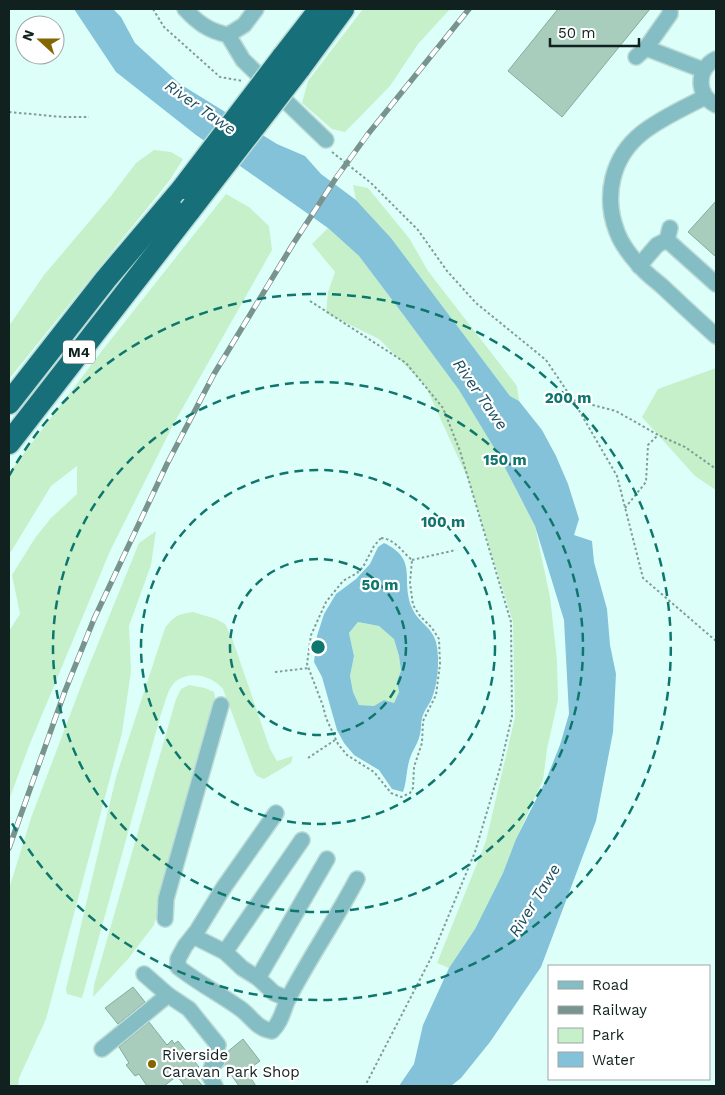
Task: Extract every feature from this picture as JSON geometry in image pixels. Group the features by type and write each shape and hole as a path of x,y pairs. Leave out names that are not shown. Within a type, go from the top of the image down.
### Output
{"highway":[{"name":"M4","path":"9,443 190,210 290,63 320,9"},
{"name":"M4","path":"9,403 106,279 183,188 290,63 343,9"}],"street":[{"path":"185,9 201,26 228,35 244,25 256,9"},
{"path":"670,9 670,14 641,53 703,70"},
{"path":"228,35 243,60 329,146"},
{"path":"716,59 706,66 700,78 701,90 711,101 673,113 643,133 627,148 612,178 609,198 617,232 639,266 716,336"},
{"path":"639,266 668,234 716,284"},
{"path":"165,919 166,899 221,705"},
{"path":"276,813 185,946 178,959 178,967 242,1009 252,1022 265,1030 272,1031 279,1024 288,999 357,879"},
{"path":"224,952 302,840"},
{"path":"258,978 327,859"},
{"path":"193,936 224,952 274,993 288,999"},
{"path":"144,974 168,996 189,1008 218,1045 216,1052 217,1061 212,1066 209,1074 215,1086"},
{"path":"102,1049 168,996"}],"path":[{"path":"153,9 164,27 220,77 244,82"},
{"path":"9,112 63,117 89,117"},
{"path":"329,146 371,183 418,230 447,271 476,302 546,360 573,400 617,476 643,578 716,641"},
{"path":"310,301 406,363 443,408 460,451 510,622 512,716 500,768 475,852 432,958 365,1086"},
{"path":"573,400 616,411 658,435 685,447 715,468 716,464"},
{"path":"626,508 646,482 648,445 658,435"},
{"path":"381,538 394,542 412,560 410,583 413,605 439,639 441,649 436,695 423,721 422,743 414,767 413,788 410,793 401,797 391,793 374,772 347,755 336,740 326,718 307,660 311,635 320,612 332,593 343,581 363,567 381,538"},
{"path":"412,560 456,550"},
{"path":"275,672 309,668"},
{"path":"308,758 336,740"}],"green space":[{"path":"363,9 450,9 418,44 390,86 345,132 332,129 302,103 308,81"},
{"path":"154,150 171,152 183,159 169,181 9,379 9,326 44,275 111,196 136,163"},
{"path":"353,185 368,188 409,238 428,271 517,386 519,401 510,396 391,238 356,200"},
{"path":"226,194 249,207 269,226 272,250 173,425 110,551 29,746 9,800 9,631 20,614 12,575 35,538 51,518 77,494 77,466 51,486 9,555 9,473 101,352"},
{"path":"328,228 359,256 402,313 459,390 499,456 535,526 550,597 557,660 558,700 547,749 543,780 503,873 475,929 449,968 437,963 486,841 515,717 513,622 468,479 425,385 379,339 326,313 328,292 335,272 312,244"},
{"path":"716,368 716,490 695,476 642,417 658,389"},
{"path":"156,531 151,565 129,626 131,671 122,733 46,1019 19,1078 18,1086 9,1086 9,889 31,818 84,678 139,543"},
{"path":"193,612 216,619 225,624 232,638 270,749 277,761 293,756 291,763 264,779 257,776 223,689 207,678 195,675 182,678 173,684 168,692 161,714 82,998 67,994 66,989 116,777 165,628 177,616"},
{"path":"358,622 379,626 394,638 401,671 397,681 399,692 394,703 384,700 374,706 359,705 353,692 350,676 354,656 349,633"},
{"path":"189,685 214,692 216,703 154,925 128,959 93,997 94,985 176,699 181,689"}],"water":[{"name":"River Tawe","path":"74,9 113,9 121,17 135,43 180,84 277,144 305,156 321,174 356,200 391,238 510,396 519,401 542,430 568,484 579,519 574,535 592,541 594,562 607,609 610,645 616,674 613,732 596,821 541,967 490,1042 461,1078 451,1086 399,1086 414,1064 423,1025 449,968 475,929 503,873 516,839 546,780 560,745 569,714 564,620 535,526 499,456 459,390 359,256 328,228 196,135 116,72"},
{"path":"384,543 395,549 401,556 407,571 407,588 412,608 417,617 431,632 437,648 438,670 436,685 422,718 420,735 410,758 403,792 392,789 379,770 354,755 344,743 337,730 322,677 314,662 317,636 324,614 336,594 356,579 370,564 378,547","holes":["358,622 379,626 394,639 401,671 397,681 399,692 394,703 384,700 374,706 359,705 353,692 350,676 354,656 349,633"]}],"building":[{"path":"558,9 650,9 562,117 508,71"},
{"path":"716,201 716,257 688,232"},
{"path":"133,987 145,1002 118,1024 105,1008"},
{"path":"149,1022 167,1045 172,1040 174,1044 178,1041 199,1067 191,1073 203,1086 185,1086 177,1076 164,1086 147,1086 139,1074 135,1076 126,1065 129,1063 119,1047"},
{"path":"243,1039 260,1061 246,1071 256,1086 239,1086 225,1066 226,1053"}],"railway":[{"path":"9,848 65,691 94,619 167,464 214,374 293,244 336,178 368,134 469,9"}],"place":[{"name":"Riverside Caravan Park Shop","path":"152,1064"}]}
